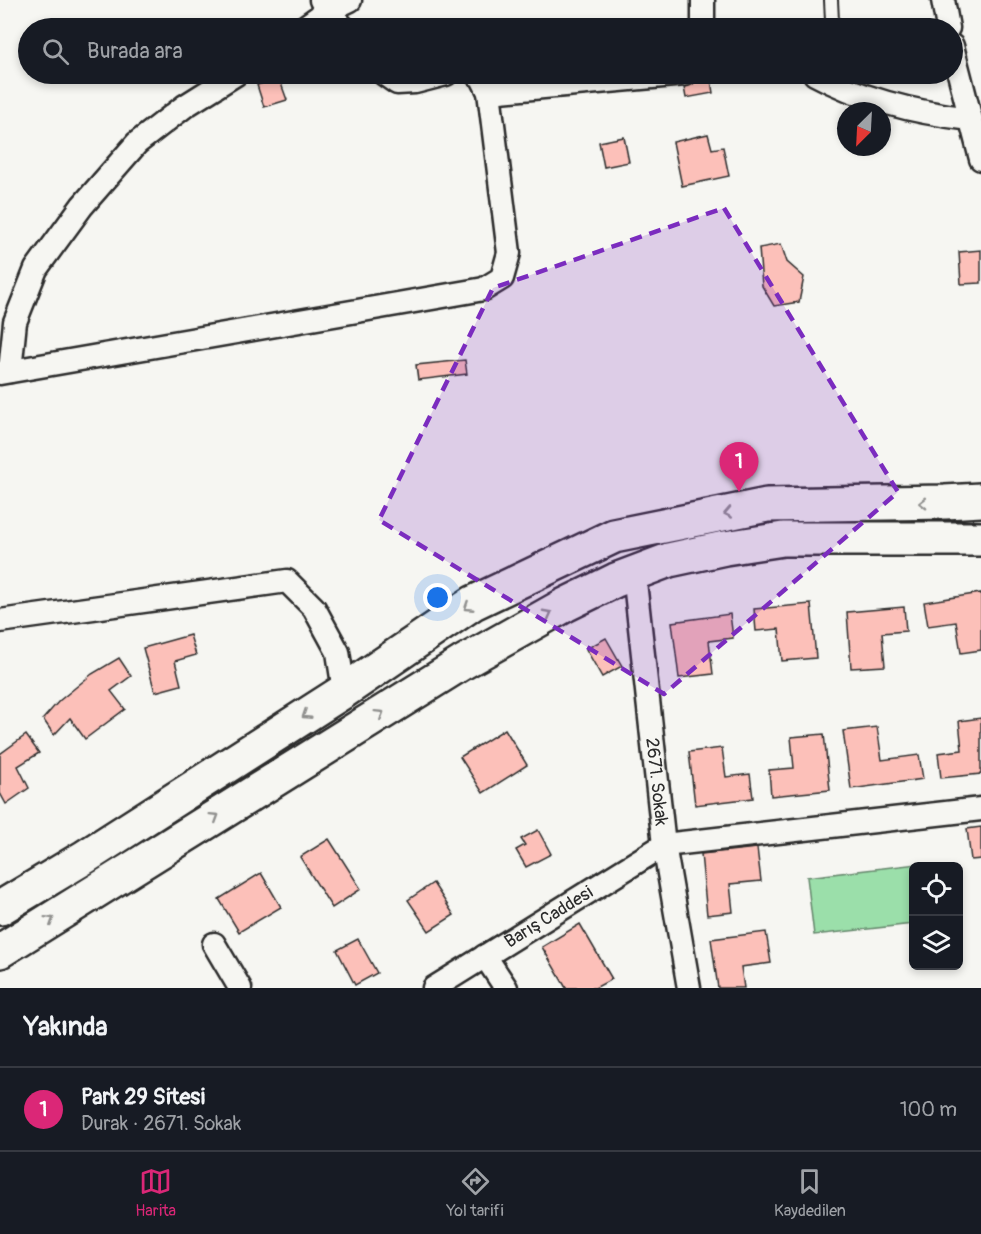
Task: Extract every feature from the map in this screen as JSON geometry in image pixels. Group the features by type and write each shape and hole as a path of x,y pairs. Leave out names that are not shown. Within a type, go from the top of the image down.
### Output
{"main road":[{"path":"0,908 85,857 344,691 473,603 614,536 767,505 981,500"},
{"path":"0,951 462,663 565,605 616,580 669,560 783,539 981,540"}],"street":[{"path":"313,18 324,6 350,0"},
{"path":"703,0 703,18"},
{"path":"943,0 944,18"},
{"path":"324,6 335,18"},
{"path":"220,84 185,106 137,143 82,206 36,269 15,322 5,372 484,289 502,278 509,254 489,92 485,84"},
{"path":"489,92 576,84"},
{"path":"839,84 887,104 943,116 971,119"},
{"path":"961,84 981,159"},
{"name":"2671. Sokak","path":"634,573 664,845 689,988"},
{"path":"0,621 286,581 314,608 338,652 344,691"},
{"path":"664,845 981,809"},
{"name":"Barış Caddesi","path":"434,988 664,845"},
{"path":"214,944 240,988"},
{"path":"485,956 506,988"}],"lane":[{"path":"831,0 832,18"}],"highlighted area":[{"path":"724,208 898,492 664,694 379,520 493,288"}],"green space":[{"path":"909,865 909,924 814,935 807,877"}],"building":[{"path":"281,84 287,100 264,107 257,85"},
{"path":"683,84 712,84 713,93 686,98"},
{"path":"708,134 712,149 723,147 729,176 682,186 673,142"},
{"path":"624,137 629,162 604,167 599,142"},
{"path":"781,244 787,262 804,277 799,302 774,306 762,286 759,248"},
{"path":"981,250 981,283 961,284 959,252"},
{"path":"465,360 467,374 418,380 416,365"},
{"path":"981,593 981,650 961,653 956,622 928,626 924,602"},
{"path":"811,604 816,658 782,661 779,629 756,631 754,609"},
{"path":"904,607 906,631 882,633 885,666 851,668 847,612"},
{"path":"730,614 733,638 709,641 713,674 679,678 672,622"},
{"path":"190,635 196,655 175,661 181,685 155,692 143,648"},
{"path":"606,638 622,666 602,677 586,649"},
{"path":"119,658 131,676 111,691 125,709 85,739 70,718 54,735 43,719 59,701 92,674"},
{"path":"981,718 981,774 941,778 938,753 962,750 959,721"},
{"path":"877,727 882,760 919,755 923,779 851,789 843,731"},
{"path":"505,729 527,765 483,793 460,757"},
{"path":"824,734 830,790 771,796 769,770 794,768 791,737"},
{"path":"26,735 39,753 18,766 29,788 6,804 0,793 0,754"},
{"path":"722,748 726,777 750,774 753,798 695,805 689,752"},
{"path":"981,827 981,859 971,860 967,829"},
{"path":"538,830 551,854 526,867 516,850 525,845 521,839"},
{"path":"329,839 361,889 332,908 300,857"},
{"path":"757,848 761,881 730,884 733,912 707,915 701,854"},
{"path":"261,873 281,907 239,932 219,899"},
{"path":"433,883 454,915 429,931 408,900"},
{"path":"580,924 612,979 595,988 566,988 542,947"},
{"path":"766,932 771,963 741,967 744,988 718,988 711,939"},
{"path":"358,939 377,973 355,985 337,950"}],"place":[{"name":"Park 29 Sitesi","path":"739,492"}]}
